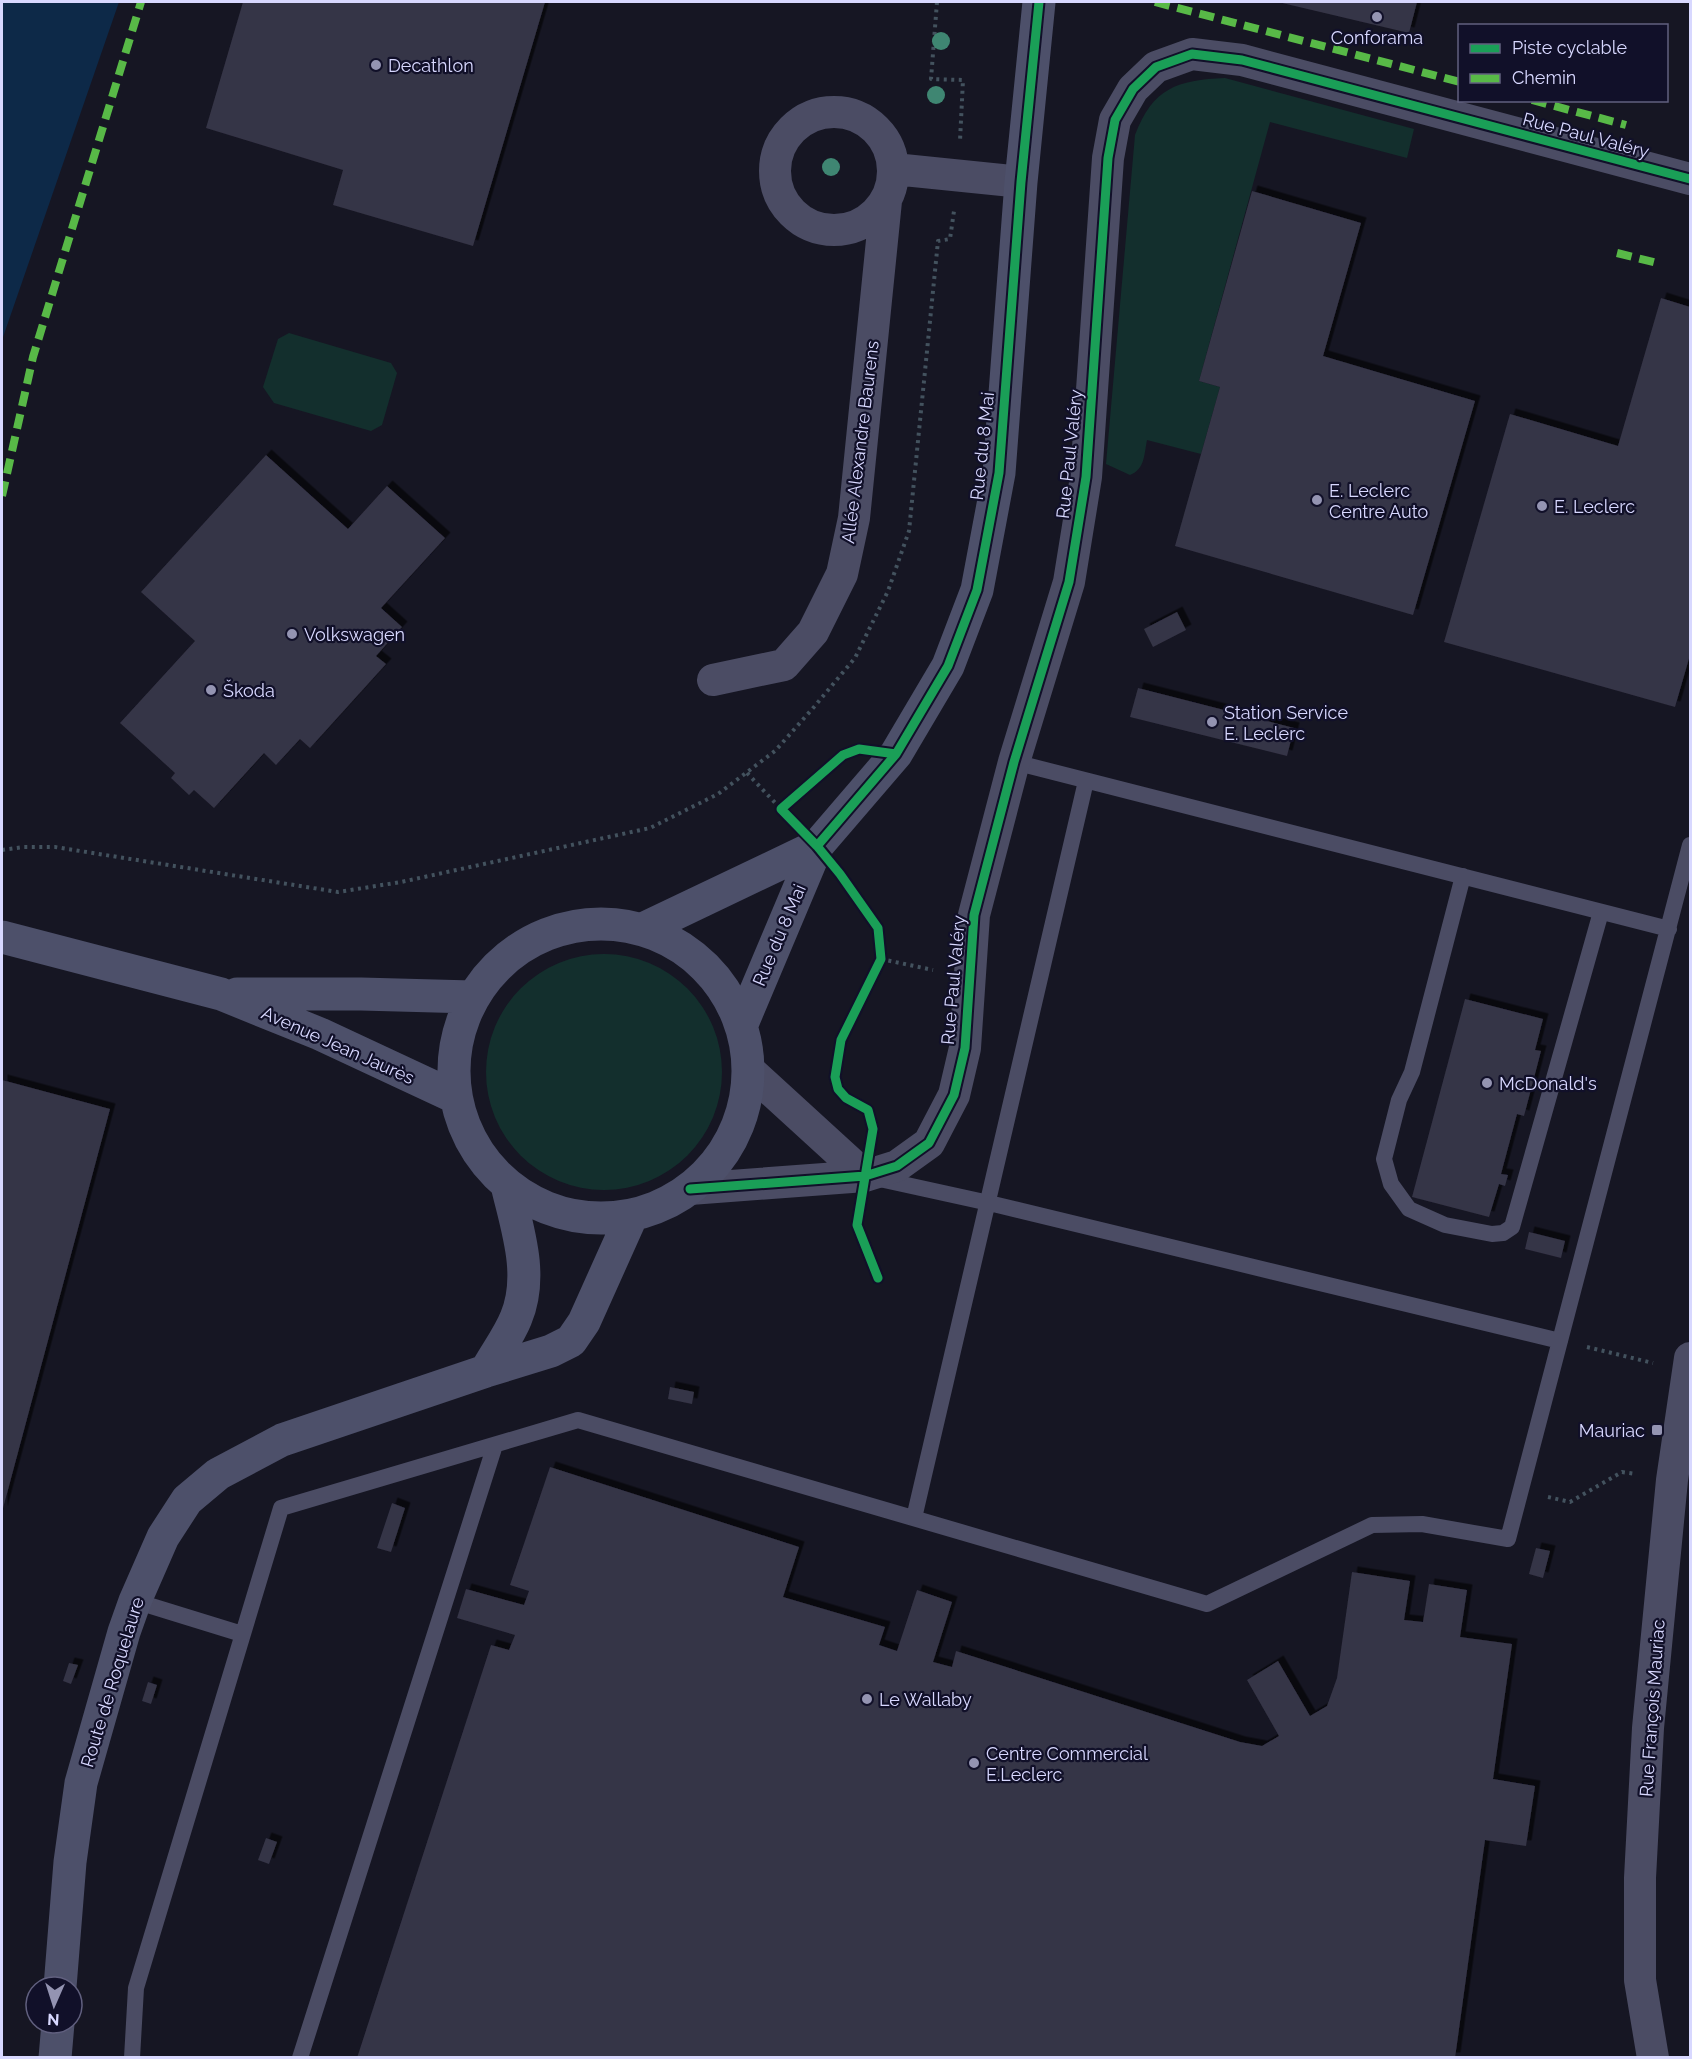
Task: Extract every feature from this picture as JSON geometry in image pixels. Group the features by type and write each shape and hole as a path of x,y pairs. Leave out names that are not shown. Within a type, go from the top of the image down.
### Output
{"street":[{"name":"Rue du 8 Mai","path":"742,1024 817,846 896,754 948,666 977,590 999,473 1021,182 1039,2"},
{"name":"Rue Paul Valéry","path":"690,1189 865,1176 897,1166 929,1143 954,1095 965,1048 974,915 1014,762 1069,582 1084,488 1108,158 1115,120 1133,88 1156,67 1192,54 1242,60 1690,180"},
{"path":"823,112 843,112 863,119 879,132 889,148 894,169 892,185 886,201 875,215 861,225 844,230 827,230 810,226 795,217 782,202 775,183 774,164 779,147 789,132 803,120 823,112"},
{"path":"894,169 1021,182"},
{"name":"Allée Alexandre Baurens","path":"713,680 784,665 813,632 842,574 854,518 886,201"},
{"name":"Rue du 8 Mai","path":"643,929 817,846"},
{"path":"603,923 643,929 686,949 720,982 742,1024 749,1070 742,1116 722,1156 690,1189 662,1205 632,1215 587,1218 544,1207 507,1185 483,1160 465,1130 455,1097 453,1063 459,1029 472,997 496,966 528,942 564,927 603,923"},
{"name":"Avenue Jean Jaurès","path":"2,937 221,994 320,1034 455,1097"},
{"name":"Avenue Jean Jaurès","path":"221,994 472,997"},
{"path":"749,1070 865,1176"},
{"path":"486,1371 517,1318 522,1290 524,1262 507,1185"},
{"name":"Route de Roquelaure","path":"61,1975 70,1862 81,1783 135,1601 163,1537 186,1500 218,1474 282,1440 551,1351 571,1341 584,1322 632,1215"},
{"name":"Rue François Mauriac","path":"1653,2058 1640,1980 1640,1878 1648,1728 1672,1480 1690,1358"},
{"path":"55,2058 57,2035"}],"lane":[{"path":"1014,762 1669,929"},
{"path":"914,1518 1086,781"},
{"path":"132,2058 136,1988 281,1508 578,1420 1207,1604 1372,1525 1422,1524 1508,1539 1690,845"},
{"path":"1463,876 1412,1072 1399,1100 1384,1159 1391,1184 1409,1209 1445,1225 1492,1234 1503,1233 1512,1227 1601,912"},
{"path":"865,1176 989,1203 1560,1341"},
{"path":"300,2058 495,1445"},
{"path":"135,1601 242,1634"}],"path":[{"path":"2,850 55,847 338,892 401,882 650,828 718,794 775,751 855,658 888,591 909,531 938,241 950,239 959,176 963,80 931,79 937,2"},
{"path":"747,773 778,807 790,802"},
{"path":"881,959 968,978"},
{"path":"1604,1351 1641,1360"},
{"path":"1570,1503 1623,1472"}],"green space":[{"path":"1225,78 1414,129 1407,158 1270,122 1199,381 1220,387 1201,454 1147,440 1141,465 1130,475 1106,464 1135,135 1150,107 1169,90 1193,81"},
{"path":"289,333 391,363 397,373 382,425 371,431 274,403 263,387 278,339"},
{"path":"592,954 616,954 638,959 660,968 688,988 702,1006 713,1027 720,1049 722,1072 720,1095 713,1117 702,1138 688,1156 660,1176 638,1185 616,1190 592,1190 570,1185 548,1176 529,1164 512,1147 500,1128 491,1106 486,1084 486,1060 491,1038 500,1016 512,997 529,980 548,968 570,959"}],"water":[{"path":"2,2 119,2 2,340"}],"building":[{"name":"Decathlon","path":"243,2 545,2 473,246 333,205 343,170 206,128"},
{"name":"Conforama","path":"1278,2 1417,2 1409,33"},
{"name":"E. Leclerc Centre Auto","path":"1252,191 1361,223 1323,356 1475,401 1413,615 1175,546 1220,387 1199,381"},
{"name":"E. Leclerc","path":"1661,298 1690,307 1690,655 1675,707 1444,642 1510,414 1618,446"},
{"name":"Volkswagen","path":"266,455 348,529 387,486 445,538 381,608 402,627 376,656 386,664 310,748 300,739 276,765 264,753 214,808 194,790 189,795 171,778 175,773 120,723 195,641 141,592"},
{"path":"1177,612 1186,630 1153,647 1144,629"},
{"name":"Station Service E. Leclerc","path":"1138,688 1294,728 1287,756 1130,717"},
{"name":"McDonald's","path":"1465,999 1543,1019 1535,1050 1541,1051 1524,1116 1517,1114 1501,1174 1508,1175 1505,1186 1499,1184 1489,1217 1412,1197"},
{"path":"2,1080 110,1109 2,1512"},
{"path":"1529,1232 1565,1241 1561,1258 1525,1249"},
{"path":"670,1387 694,1392 692,1404 668,1399"},
{"name":"Centre Commercial E.Leclerc","path":"550,1467 799,1547 783,1597 885,1627 879,1645 897,1651 917,1590 952,1602 933,1662 952,1667 956,1651 1240,1742 1262,1746 1279,1736 1247,1680 1278,1661 1310,1716 1327,1706 1337,1678 1352,1572 1410,1581 1404,1620 1423,1622 1429,1584 1467,1590 1460,1637 1512,1644 1493,1779 1535,1786 1526,1846 1485,1840 1455,2058 357,2058 491,1645 509,1650 515,1635 457,1618 466,1589 524,1605 529,1591 510,1585"},
{"path":"392,1503 405,1508 391,1552 377,1548"},
{"path":"1536,1548 1550,1551 1543,1578 1529,1574"},
{"path":"69,1663 78,1665 71,1684 63,1681"},
{"path":"148,1682 157,1685 151,1704 142,1701"},
{"path":"266,1838 277,1842 269,1864 258,1860"}],"marked path":[{"path":"2,496 33,357 141,2"},
{"path":"1155,2 1458,81"},
{"path":"1540,102 1626,125"},
{"path":"1617,253 1661,264"}],"cycle path":[{"path":"817,846 896,754 948,666 977,590 999,473 1021,182 1039,2"},
{"path":"690,1189 865,1176 897,1166 929,1143 954,1095 965,1048 974,915 1014,762 1069,582 1086,477 1108,158 1115,120 1133,89 1156,67 1192,54 1242,60 1690,179"},
{"path":"878,1278 857,1225 873,1129 868,1110 846,1098 838,1089 835,1077 841,1040 881,959 878,928 840,874 781,809 843,755 859,749 896,754"}],"place":[{"name":"Conforama","path":"1377,17"},
{"name":"Decathlon","path":"376,65"},
{"name":"E. Leclerc Centre Auto","path":"1317,500"},
{"name":"E. Leclerc","path":"1542,506"},
{"name":"Volkswagen","path":"292,634"},
{"name":"Škoda","path":"211,690"},
{"name":"Station Service E. Leclerc","path":"1212,722"},
{"name":"McDonald's","path":"1487,1083"},
{"name":"Mauriac","path":"1657,1430"},
{"name":"Le Wallaby","path":"867,1699"},
{"name":"Centre Commercial E.Leclerc","path":"974,1763"}]}
